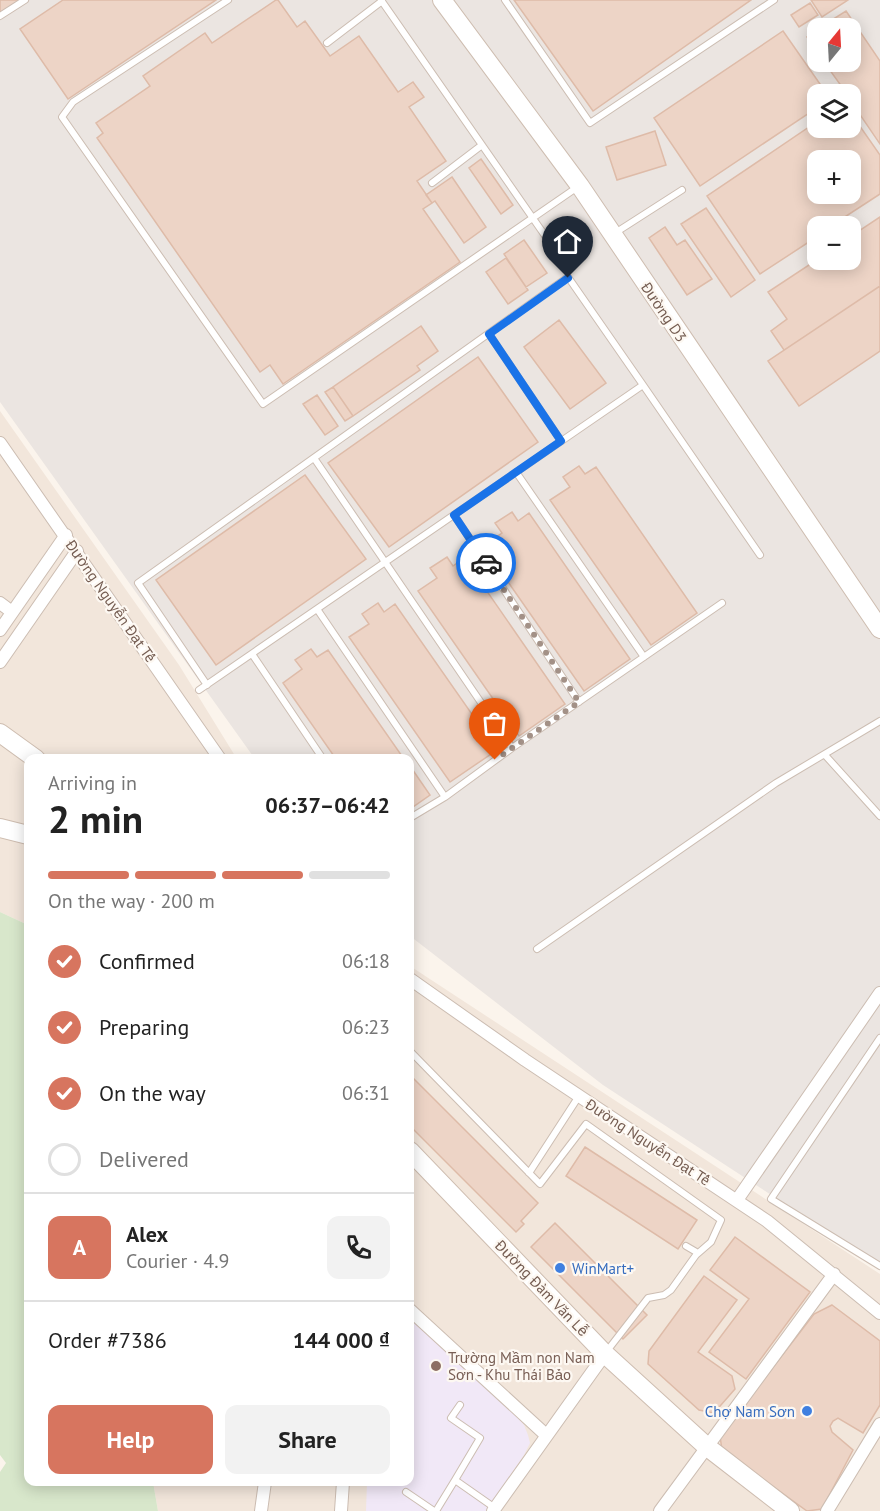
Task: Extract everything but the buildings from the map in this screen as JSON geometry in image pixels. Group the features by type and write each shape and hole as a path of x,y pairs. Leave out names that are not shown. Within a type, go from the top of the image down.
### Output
{"main road":[{"name":"Đường D3","path":"442,0 580,186 880,629"},
{"path":"0,733 29,754"},
{"path":"0,828 24,834"},
{"name":"Đường Đàm Văn Lễ","path":"414,1155 604,1354 706,1446 790,1511"}],"street":[{"name":"Đường Nguyễn Đạt Tế","path":"0,443 217,754"},
{"path":"0,630 66,535"},
{"path":"0,662 77,551"},
{"path":"0,603 12,612"},
{"name":"Đường Nguyễn Đạt Tế","path":"414,982 579,1096 736,1200 834,1274 880,1313"},
{"path":"736,1200 880,993"},
{"path":"660,1511 834,1274"},
{"path":"414,1314 546,1435"},
{"path":"494,1510 604,1354"},
{"path":"827,1511 880,1424"},
{"path":"261,1511 264,1486"},
{"path":"341,1511 343,1486"}],"lane":[{"path":"0,16 25,0"},
{"path":"228,0 73,102 62,117 263,404 580,186"},
{"path":"505,0 590,123 774,0"},
{"path":"327,43 381,1 555,250"},
{"path":"432,183 482,145"},
{"path":"612,235 682,190"},
{"path":"207,685 138,583 568,278 760,555"},
{"path":"489,334 561,441"},
{"path":"199,690 643,385"},
{"path":"314,458 512,748"},
{"path":"516,472 644,657"},
{"path":"454,515 579,702"},
{"path":"414,816 445,797 722,603"},
{"path":"317,609 445,797"},
{"path":"252,654 320,754"},
{"path":"537,949 776,783 880,721"},
{"path":"825,755 880,816"},
{"path":"880,1038 771,1199 880,1266"},
{"path":"414,1055 540,1184 586,1124 721,1220 711,1242 698,1253 671,1290 664,1295 648,1298 604,1354"},
{"path":"529,1173 579,1096"},
{"path":"686,1246 698,1253"},
{"path":"406,1492 435,1511 455,1480 480,1438 451,1418 460,1405"},
{"path":"455,1480 494,1510"}],"shaded area":[{"path":"0,0 880,0 880,1266 603,1085 414,939 414,754 251,754 0,402"},
{"path":"0,411 179,665 234,754 24,754 24,923 0,912"},
{"path":"414,969 880,1274 880,1511 158,1511 154,1486 414,1486"},
{"name":"Trường Mầm non Nam Sơn - Khu Thái Bảo","path":"414,1320 516,1416 524,1425 530,1443 486,1511 366,1511 367,1486 414,1486"}],"green space":[{"path":"0,912 24,923 24,1486 154,1486 158,1511 0,1511 0,1472 6,1463 0,1455"}],"way so far":[{"path":"486,563 579,702 495,760"}],"place":[{"name":"WinMart+","path":"560,1268"},
{"name":"Trường Mầm non Nam Sơn - Khu Thái Bảo","path":"436,1366"},
{"name":"Chợ Nam Sơn","path":"807,1411"}],"route":[{"path":"486,563 454,515 561,441 489,334 568,278"}]}
